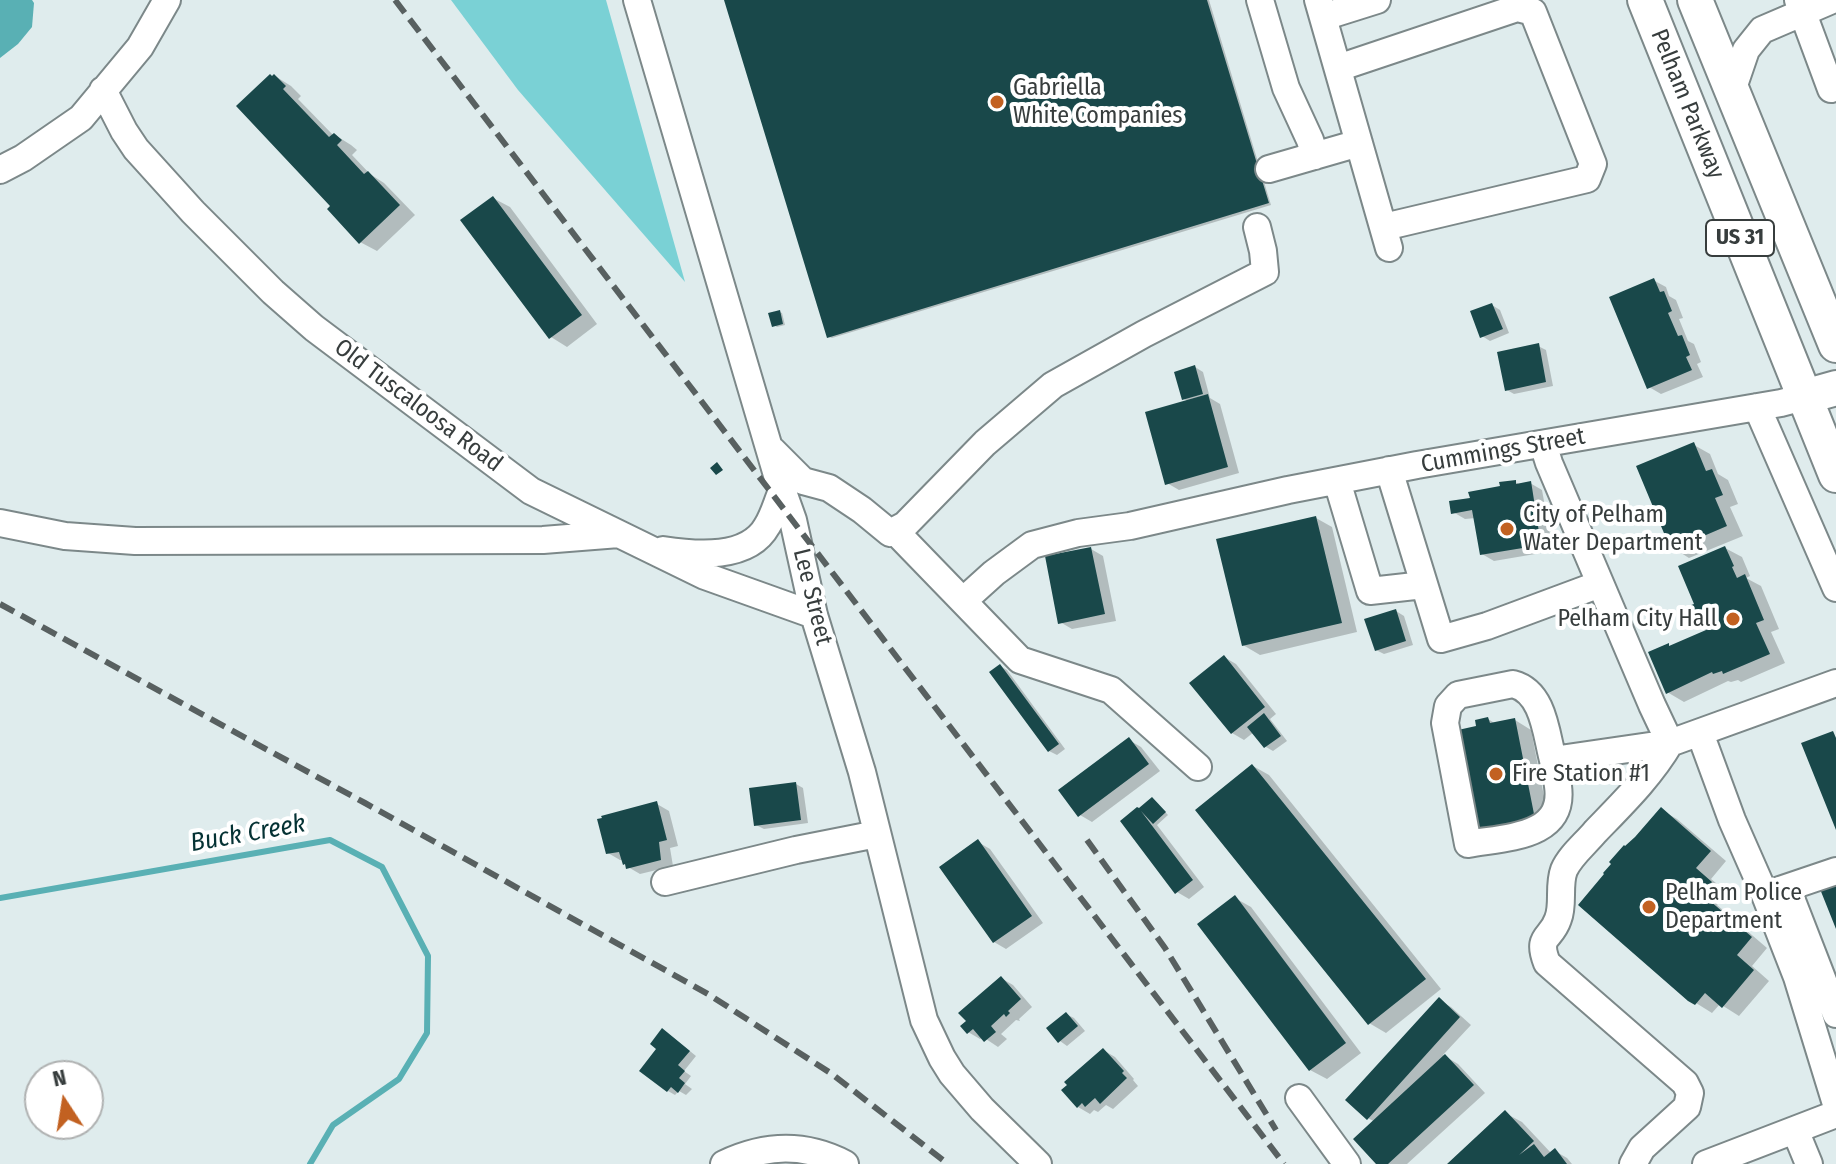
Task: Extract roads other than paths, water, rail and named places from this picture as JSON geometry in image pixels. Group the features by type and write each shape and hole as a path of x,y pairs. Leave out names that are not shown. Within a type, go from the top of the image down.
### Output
{"main road":[{"name":"Pelham Parkway","path":"1645,0 1820,393 1836,475"},
{"name":"Pelham Parkway","path":"1695,0 1732,91 1825,286 1836,345"}],"street":[{"path":"0,170 81,118 140,47 167,0"},
{"name":"Lee Street","path":"637,0 793,520 814,615 862,772 924,1020 952,1074 982,1109 1038,1164"},
{"path":"1260,0 1286,88 1315,156"},
{"path":"1338,68 1517,8 1533,12 1593,164 1587,179 1386,238 1320,8 1377,0"},
{"path":"1732,91 1746,50 1762,30 1800,6 1832,0"},
{"path":"1800,6 1831,89"},
{"name":"Old Tuscaloosa Road","path":"103,90 136,149 193,212 273,292 314,328 531,491 705,576 814,615"},
{"path":"1269,169 1359,143"},
{"path":"770,448 803,481 829,488 890,533 895,531 905,525 985,443 1053,385 1265,272 1257,227"},
{"name":"Cummings Street","path":"963,601 1032,545 1078,533 1130,526 1389,470 1757,407 1820,393"},
{"path":"1757,407 1836,588"},
{"path":"1543,444 1670,743"},
{"path":"1389,470 1441,639 1487,626 1600,584"},
{"path":"1337,481 1370,591 1424,585"},
{"path":"0,523 65,536 135,541 543,540 620,534 660,549 683,553 728,551 749,545 767,528 782,491"},
{"path":"895,531 1020,660 1111,690 1198,767"},
{"path":"1553,760 1670,743 1836,683"},
{"path":"1513,684 1522,687 1532,695 1540,710 1553,760 1558,803 1552,820 1534,832 1468,844 1445,723 1448,706 1458,695 1513,684"},
{"path":"1700,733 1732,820 1776,892 1836,1014"},
{"path":"1633,1164 1642,1148 1687,1107 1690,1093 1685,1083 1547,963 1543,944 1560,912 1564,869 1656,766 1670,743"},
{"path":"665,882 877,834"},
{"path":"1776,892 1836,871"},
{"path":"1776,892 1797,977 1836,1104"},
{"path":"1299,1098 1347,1164"},
{"path":"1706,1164 1836,1114"},
{"path":"1795,1130 1809,1164"},
{"path":"724,1164 779,1148 821,1153 845,1164"}],"waterway":[{"name":"Buck Creek","path":"0,898 330,840 382,867 428,956 427,1033 399,1079 333,1125 310,1164"}],"railway":[{"path":"395,0 1284,1164"},
{"path":"0,604 708,994 832,1074 948,1164"},
{"path":"1087,840 1165,948 1276,1130"}],"place":[{"name":"Gabriella White Companies","path":"997,102"},
{"name":"City of Pelham Water Department","path":"1507,529"},
{"name":"Pelham City Hall","path":"1733,619"},
{"name":"Fire Station #1","path":"1496,774"},
{"name":"Pelham Police Department","path":"1649,907"}]}
